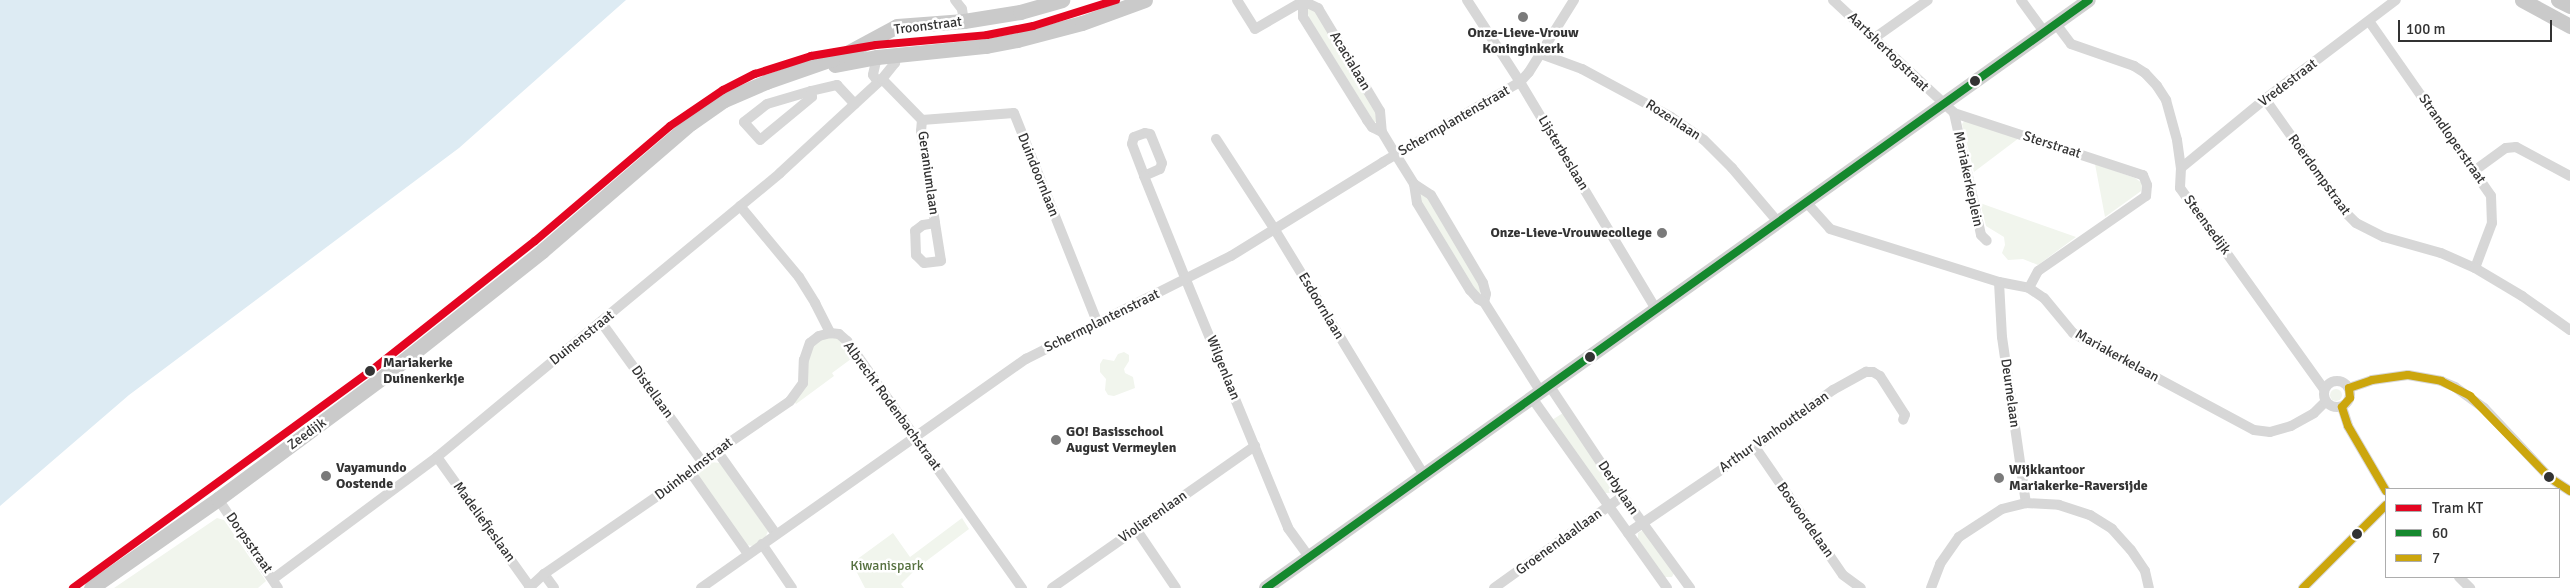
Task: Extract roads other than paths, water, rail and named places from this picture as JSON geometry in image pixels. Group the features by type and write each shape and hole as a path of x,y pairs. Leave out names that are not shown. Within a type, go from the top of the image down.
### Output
{"main road":[{"name":"Troonstraat","path":"1062,0 1020,12 964,21 898,26 883,33 876,45 877,57 978,47 1017,40 1082,23 1145,0"},
{"path":"1266,588 1806,202 1949,109 2050,28 2089,0"},
{"path":"2522,0 2570,26"},
{"path":"2558,0 2570,6"},
{"name":"Zeedijk","path":"91,588 218,499 338,411 547,246 712,107 766,82 808,69 843,55 883,33"},
{"name":"Zeedijk","path":"808,69 877,57"}],"street":[{"path":"956,0 962,9 964,21"},
{"path":"1237,0 1255,29 1304,0"},
{"name":"Acacialaan","path":"1382,132 1372,127 1367,120 1303,16 1304,0 1318,8 1380,111 1382,132 1414,184 1417,203 1470,290 1478,299 1484,302 1540,392"},
{"name":"Lijsterbeslaan","path":"1467,0 1520,82 1656,309"},
{"path":"1520,82 1541,54 1574,0"},
{"name":"Aartshertogstraat","path":"1833,0 1949,109"},
{"path":"1873,39 1928,0"},
{"name":"Steensedijk","path":"2021,0 2050,28 2071,44 2134,66 2145,73 2156,86 2171,114 2181,168 2180,188 2315,375 2327,386"},
{"name":"Vredestraat","path":"2181,168 2396,0"},
{"name":"Strandloperstraat","path":"2369,21 2491,196 2493,209 2492,223 2475,268"},
{"name":"Rozenlaan","path":"1541,54 1582,69 1623,89 1704,140 1732,168 1778,222"},
{"name":"Duinenstraat","path":"276,584 437,457 780,173 880,80 895,63 895,56"},
{"path":"877,57 873,75 880,80"},
{"name":"Geraniumlaan","path":"880,80 922,120 921,131 935,223"},
{"name":"Schermplantenstraat","path":"701,588 1026,359 1097,322 1186,280 1275,230 1396,155 1520,82"},
{"path":"811,91 812,97 760,140 744,122 767,104 811,91 837,85 855,104"},
{"name":"Roerdompstraat","path":"2266,100 2346,213 2356,223 2384,237 2441,253 2475,268 2522,296 2570,330"},
{"name":"Sterstraat","path":"1949,109 2143,175 2147,185 2146,196 2038,271 2029,288"},
{"name":"Mariakerkeplein","path":"1949,109 1981,234 1987,241"},
{"name":"Duindoornlaan","path":"922,120 1014,113 1097,322"},
{"name":"Esdoornlaan","path":"1216,140 1275,230 1424,474"},
{"path":"2474,171 2506,148 2516,147 2570,176"},
{"name":"Wilgenlaan","path":"1144,176 1288,528 1309,557"},
{"name":"Acacialaan","path":"1414,184 1431,195 1479,275 1486,294 1484,302"},
{"name":"Mariakerkelaan","path":"1806,202 1830,229 1999,282 2029,288 2044,298 2073,333 2254,430 2270,432 2291,426 2314,413 2325,402"},
{"name":"Albrecht Rodenbachstraat","path":"740,206 799,278 816,303 830,333 839,334 847,341 1022,588"},
{"name":"Deurnelaan","path":"1999,282 2002,337 2026,503"},
{"name":"Distellaan","path":"601,322 703,463"},
{"name":"Duinhelmstraat","path":"530,588 544,574 691,473 717,451 790,401 802,383 804,360 810,343 819,336 830,333"},
{"name":"Arthur Vanhouttelaan","path":"1628,533 1755,447 1833,390 1866,372 1873,372 1880,376 1905,415 1903,420"},
{"path":"2349,388 2372,380 2408,375 2441,381 2455,387 2484,408 2550,478 2570,491"},
{"path":"2341,381 2349,388 2350,398 2342,407 2334,407 2325,402 2327,386 2341,381"},
{"name":"Derbylaan","path":"1540,392 1624,496 1690,588"},
{"name":"Derbylaan","path":"1540,392 1609,506 1667,588"},
{"path":"2342,407 2348,426 2385,489"},
{"name":"Violierenlaan","path":"1052,588 1255,446"},
{"name":"Bosvoordelaan","path":"1755,447 1844,575 1861,588"},
{"path":"717,451 776,534"},
{"name":"Madeliefjeslaan","path":"437,457 530,588"},
{"path":"691,473 748,554"},
{"name":"Groenendaallaan","path":"1494,588 1624,496"},
{"name":"Dorpsstraat","path":"218,499 276,584"},
{"path":"1932,588 1940,564 1959,537 2002,509 2026,503 2060,505 2090,515 2112,529 2131,550 2145,572 2149,588"},
{"path":"2303,588 2385,506"},
{"path":"1136,529 1176,588"},
{"path":"762,544 792,588"},
{"path":"544,574 554,588"},
{"path":"1667,588 1682,576"},
{"path":"2460,578 2470,588"}],"tram line":[{"name":"KT","path":"73,588 367,374 535,241 670,126 723,90 755,74 811,56 876,45 987,35 1033,26 1116,0"}],"place":[{"name":"Onze-Lieve-Vrouw Koninginkerk","path":"1523,17"},
{"name":"Onze-Lieve-Vrouwecollege","path":"1662,233"},
{"name":"Mariakerke Duinenkerkje","path":"370,371"},
{"name":"GO! Basisschool August Vermeylen","path":"1056,440"},
{"name":"Vayamundo Oostende","path":"326,476"},
{"name":"Wijkkantoor Mariakerke-Raversijde","path":"1999,478"}],"park label":[{"name":"Kiwanispark","path":"887,566"}]}
